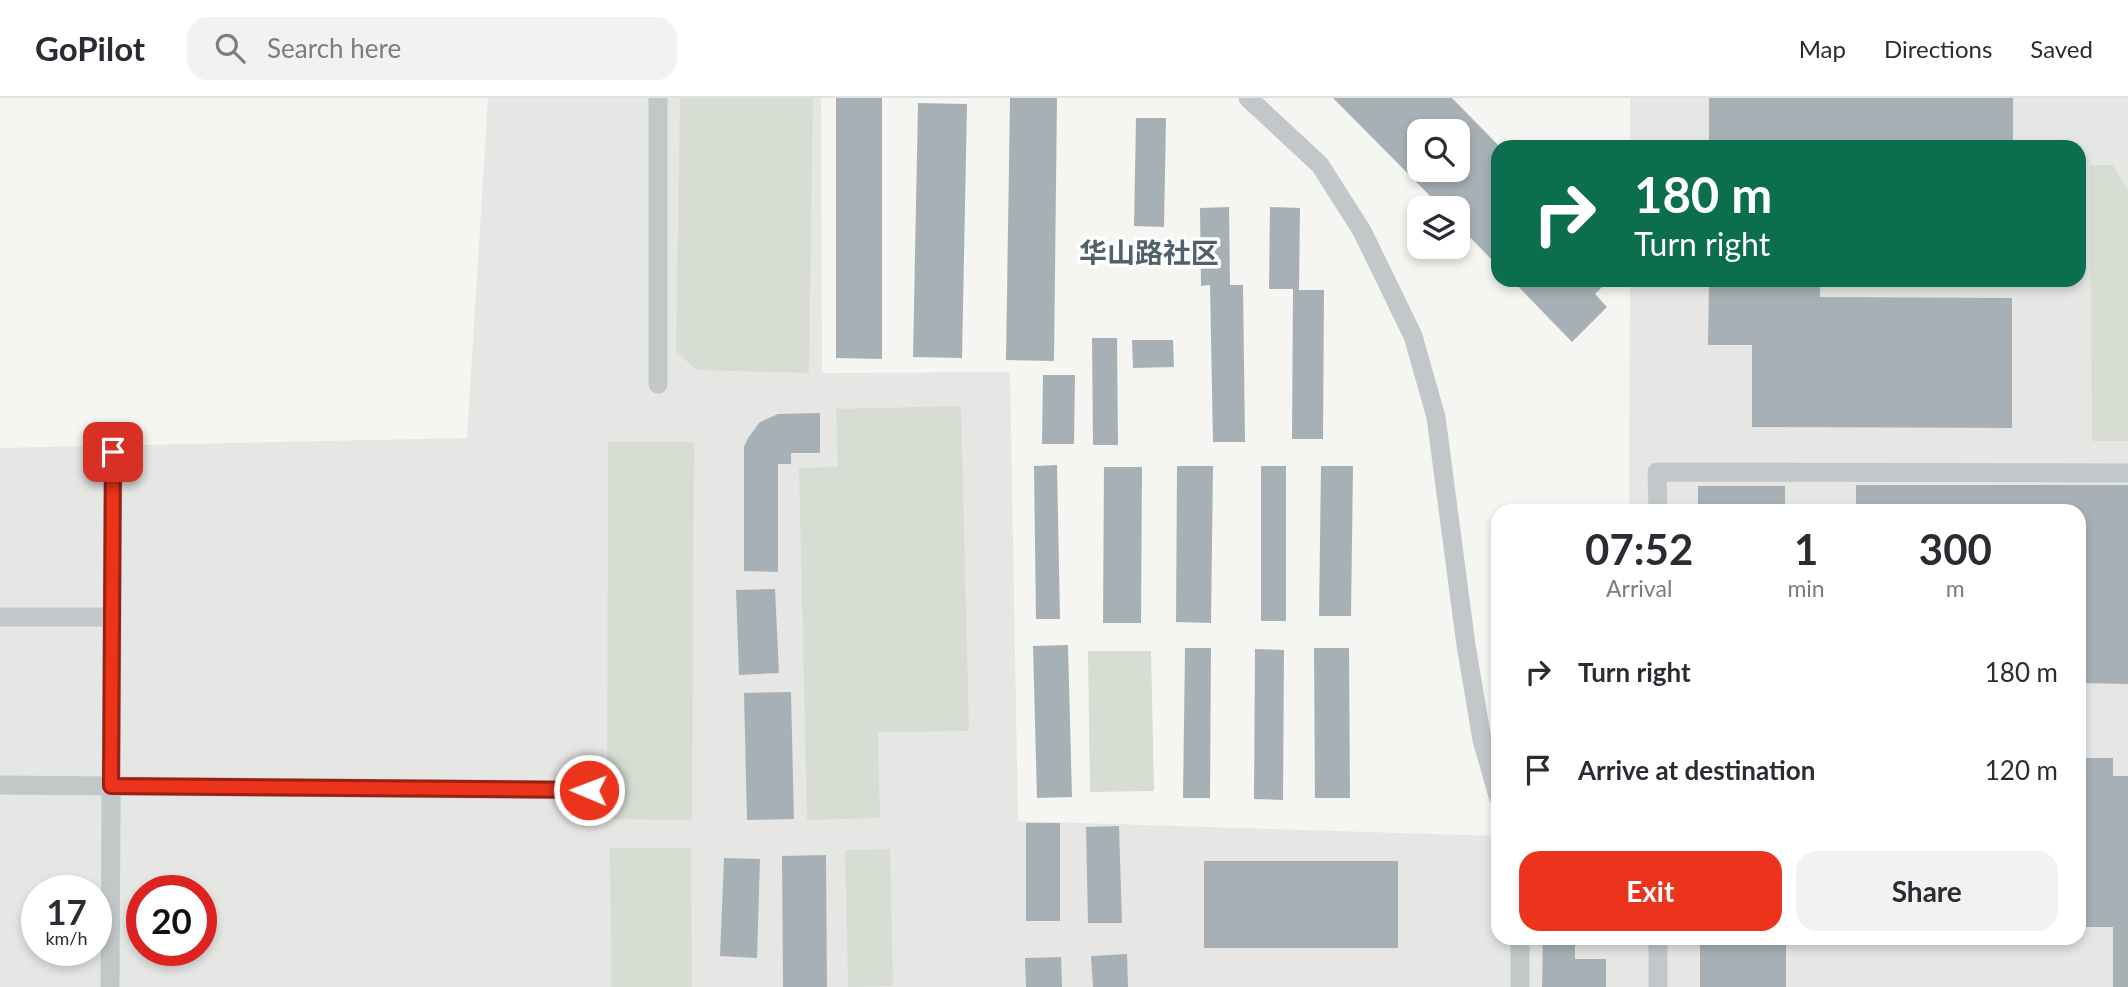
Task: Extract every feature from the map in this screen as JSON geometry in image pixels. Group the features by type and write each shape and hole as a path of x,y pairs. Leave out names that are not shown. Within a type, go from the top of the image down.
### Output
{"street":[{"path":"658,98 658,384"},
{"path":"1248,98 1320,165 1362,231 1413,336 1436,417 1466,645 1482,740 1491,772"},
{"path":"110,987 113,452"},
{"path":"1658,504 1657,472 2128,473"},
{"path":"0,617 112,617"},
{"path":"0,785 589,790"},
{"path":"1520,945 1520,987"},
{"path":"1658,945 1658,987"}],"shaded area":[{"path":"488,98 821,98 822,373 1010,372 1018,821 1491,836 1491,945 2086,945 2086,504 1629,504 1630,287 2086,287 2086,140 1630,140 1630,98 2128,98 2128,987 0,987 0,448 467,438"},
{"path":"680,98 813,98 809,373 696,370 676,351"},
{"path":"2090,165 2113,165 2128,190 2128,441 2092,441"},
{"path":"961,406 969,731 878,732 880,818 807,820 799,468 838,467 836,409"},
{"path":"608,442 694,442 692,820 607,819"},
{"path":"1088,651 1151,651 1154,791 1090,792"},
{"path":"610,848 691,848 692,987 611,987"},
{"path":"890,849 893,986 848,987 845,850"}],"building":[{"path":"836,98 882,98 882,359 836,358"},
{"path":"1010,98 1057,98 1054,361 1006,360"},
{"path":"1333,98 1452,98 1493,140 1491,140 1491,259 1470,237 1470,196 1430,196 1416,182 1470,182 1470,119 1407,119 1407,173"},
{"path":"1709,98 2013,98 2013,140 1709,140"},
{"path":"918,103 967,104 962,358 913,357"},
{"path":"1136,118 1166,118 1164,227 1134,226"},
{"path":"1229,207 1230,285 1243,285 1245,442 1213,442 1210,285 1201,286 1200,208"},
{"path":"1270,207 1300,208 1299,290 1324,290 1323,439 1292,439 1293,289 1269,289"},
{"path":"1519,287 1602,287 1595,294 1607,307 1572,342"},
{"path":"1709,287 1820,287 1820,297 2012,298 2012,428 1752,427 1752,345 1708,345"},
{"path":"1092,338 1117,338 1118,445 1093,445"},
{"path":"1132,340 1173,340 1174,367 1133,368"},
{"path":"1043,375 1075,375 1074,444 1042,444"},
{"path":"820,413 820,453 791,453 791,464 778,464 778,572 744,571 744,447 748,438 760,422 778,414"},
{"path":"1057,465 1060,619 1036,619 1034,466"},
{"path":"1177,466 1213,466 1211,623 1176,622"},
{"path":"1261,466 1286,466 1286,621 1261,621"},
{"path":"1321,466 1353,466 1351,616 1319,616"},
{"path":"1104,467 1142,467 1141,623 1103,623"},
{"path":"1856,485 2128,485 2128,684 2086,683 2086,504 1856,504"},
{"path":"1698,486 1785,486 1785,504 1698,504"},
{"path":"775,589 779,673 739,675 736,590"},
{"path":"1068,645 1072,797 1037,798 1033,646"},
{"path":"1185,648 1211,648 1210,798 1183,798"},
{"path":"1314,648 1349,648 1350,798 1315,798"},
{"path":"1255,649 1284,650 1283,800 1254,799"},
{"path":"791,692 794,819 747,820 744,693"},
{"path":"2086,758 2113,758 2113,776 2128,776 2128,987 2113,987 2113,927 2086,927"},
{"path":"1026,823 1060,823 1060,921 1026,921"},
{"path":"1119,826 1122,923 1088,923 1086,827"},
{"path":"826,855 827,987 783,987 782,856"},
{"path":"724,858 760,859 757,958 720,956"},
{"path":"1204,861 1398,861 1398,948 1204,948"},
{"path":"1543,945 1575,945 1575,959 1606,959 1606,987 1542,987"},
{"path":"1700,945 1786,945 1786,987 1700,987"},
{"path":"1127,954 1128,987 1093,987 1091,956"},
{"path":"1061,957 1062,987 1026,987 1025,958"}],"district":[{"name":"华山路社区","path":"1149,253"}],"route":[{"path":"113,452 111,786 589,790"}]}
